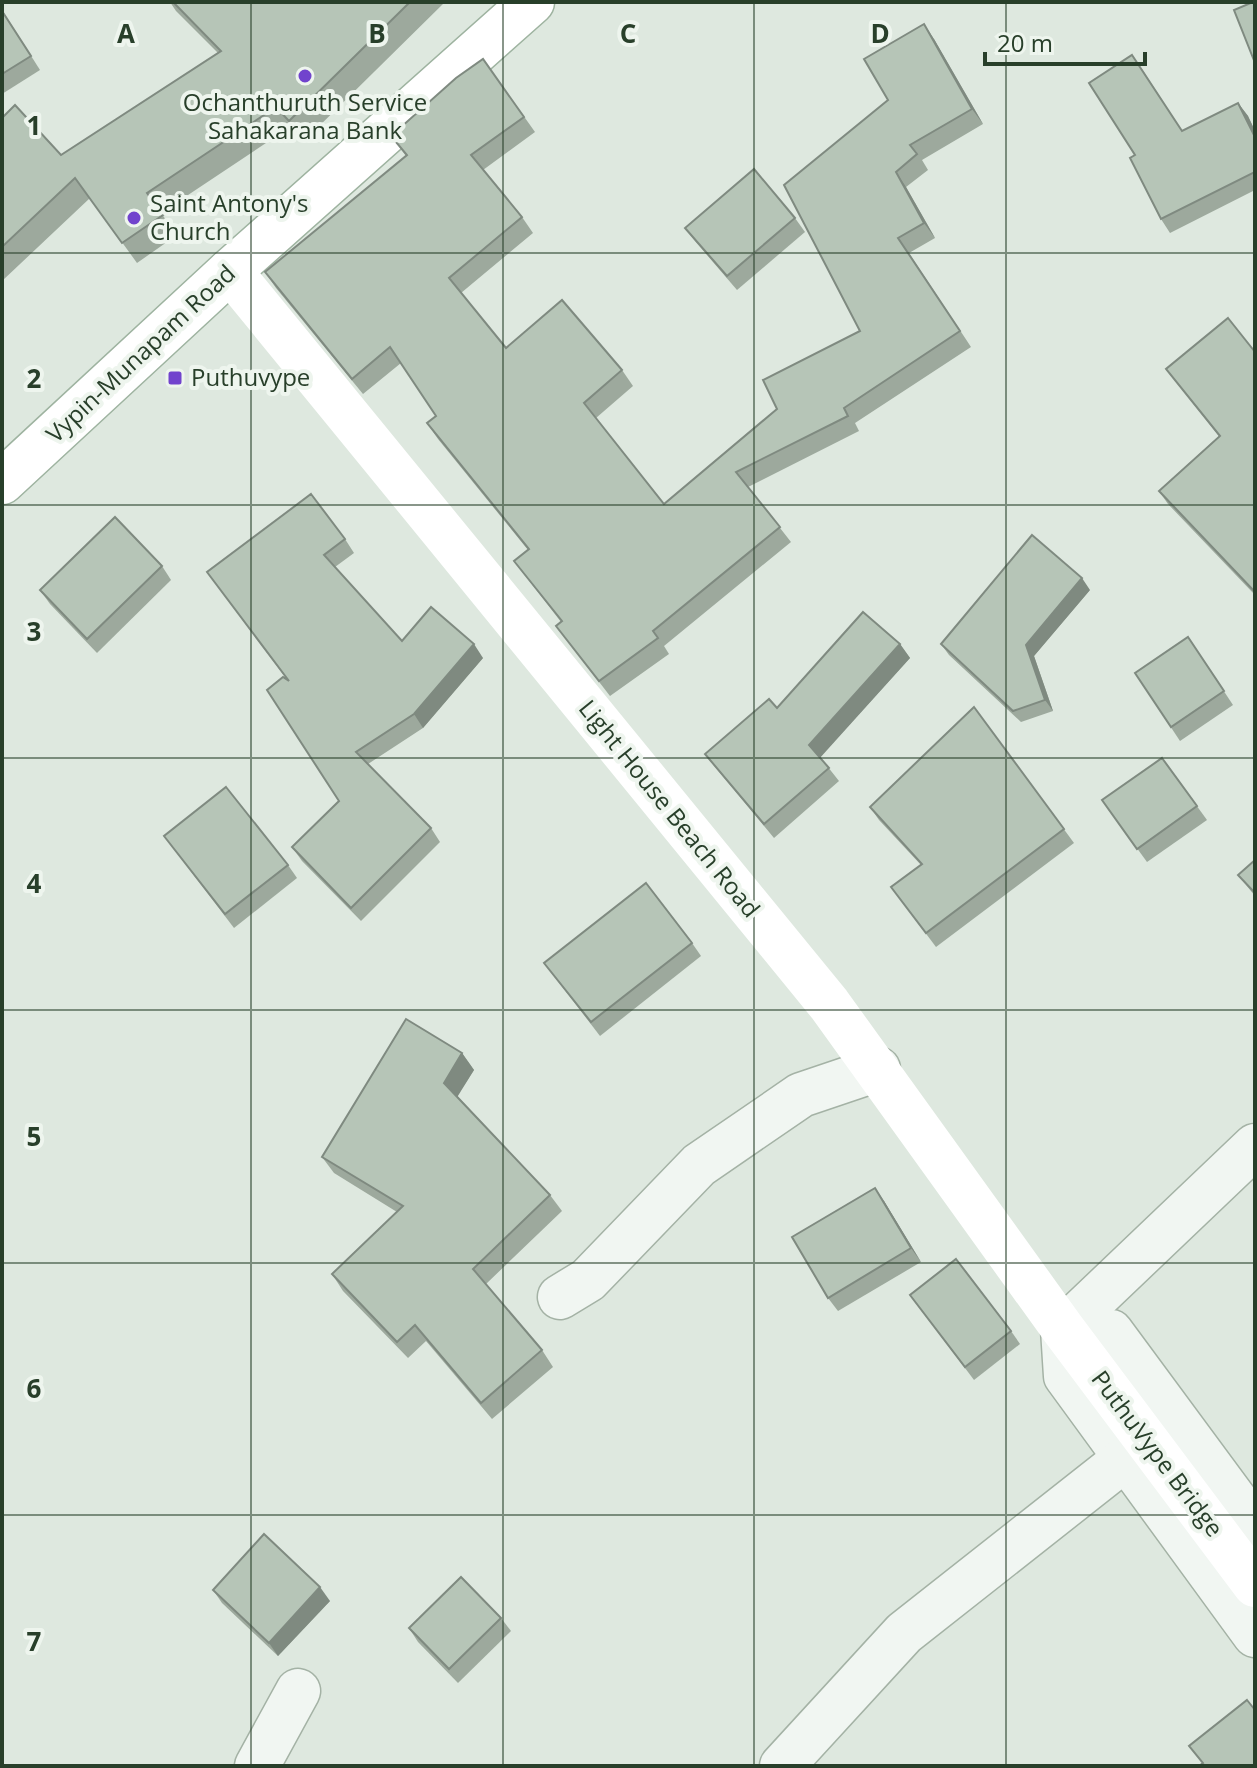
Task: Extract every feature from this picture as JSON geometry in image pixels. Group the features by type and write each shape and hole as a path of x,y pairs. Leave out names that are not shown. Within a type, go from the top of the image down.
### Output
{"main road":[{"name":"Vypin-Munapam Road","path":"2,482 230,271 532,2"},
{"name":"Light House Beach Road","path":"230,271 829,1004 1075,1345"},
{"name":"PuthuVype Bridge","path":"1075,1345 1255,1585"}],"street":[{"path":"560,1297 588,1280 699,1165 801,1095 878,1069"},
{"path":"1255,1146 1075,1345 1066,1376 1255,1635"},
{"path":"1075,1345 1111,1332 1255,1527"},
{"path":"782,1766 904,1633 1126,1458"},
{"path":"257,1766 298,1691"}],"building":[{"path":"173,2 410,2 289,121 276,107 147,193 163,215 122,243 75,178 2,247 2,118 15,105 61,155 221,51"},
{"path":"1255,2 1255,63 1234,10"},
{"path":"2,11 31,56 2,74"},
{"path":"924,24 972,109 910,145 917,154 896,172 924,223 898,238 960,331 844,408 848,416 736,472 780,527 653,631 658,638 599,681 556,626 562,621 514,561 529,549 427,423 436,416 390,347 352,379 265,272 407,155 391,136 456,78 483,59 524,117 471,155 522,217 449,278 506,348 562,300 622,370 584,403 664,504 777,409 763,380 860,331 784,185 888,100 864,59"},
{"path":"1132,55 1182,131 1238,103 1255,137 1255,172 1161,219 1130,158 1135,155 1089,83"},
{"path":"754,169 795,218 727,276 685,228"},
{"path":"1228,318 1255,352 1255,592 1159,491 1220,436 1166,369"},
{"path":"311,494 345,539 324,555 402,641 431,607 474,644 414,714 356,752 431,828 351,908 292,847 339,801 267,690 283,677 289,681 207,572"},
{"path":"115,517 162,566 87,639 40,590"},
{"path":"1032,535 1082,578 1026,645 1045,700 1013,711 941,644"},
{"path":"863,612 900,644 809,745 829,768 764,824 705,754 769,699 777,708"},
{"path":"1188,637 1224,691 1171,727 1135,673"},
{"path":"974,707 1064,829 926,933 891,887 922,864 870,807"},
{"path":"1162,758 1197,806 1137,849 1102,800"},
{"path":"226,787 288,865 225,914 164,836"},
{"path":"1255,860 1255,893 1238,875"},
{"path":"646,883 692,943 591,1022 544,963"},
{"path":"406,1019 462,1053 444,1083 550,1195 473,1269 542,1350 481,1403 415,1325 397,1342 332,1274 403,1206 322,1157"},
{"path":"875,1188 911,1248 828,1298 792,1237"},
{"path":"956,1259 1011,1331 965,1367 910,1295"},
{"path":"264,1534 320,1587 269,1643 213,1590"},
{"path":"461,1577 501,1618 449,1669 409,1628"},
{"path":"1247,1700 1255,1710 1255,1766 1199,1766 1203,1763 1189,1746"}],"place":[{"name":"Ochanthuruth Service Sahakarana Bank","path":"305,76"},
{"name":"Saint Antony's Church","path":"134,218"},
{"name":"Puthuvype","path":"175,378"}]}
